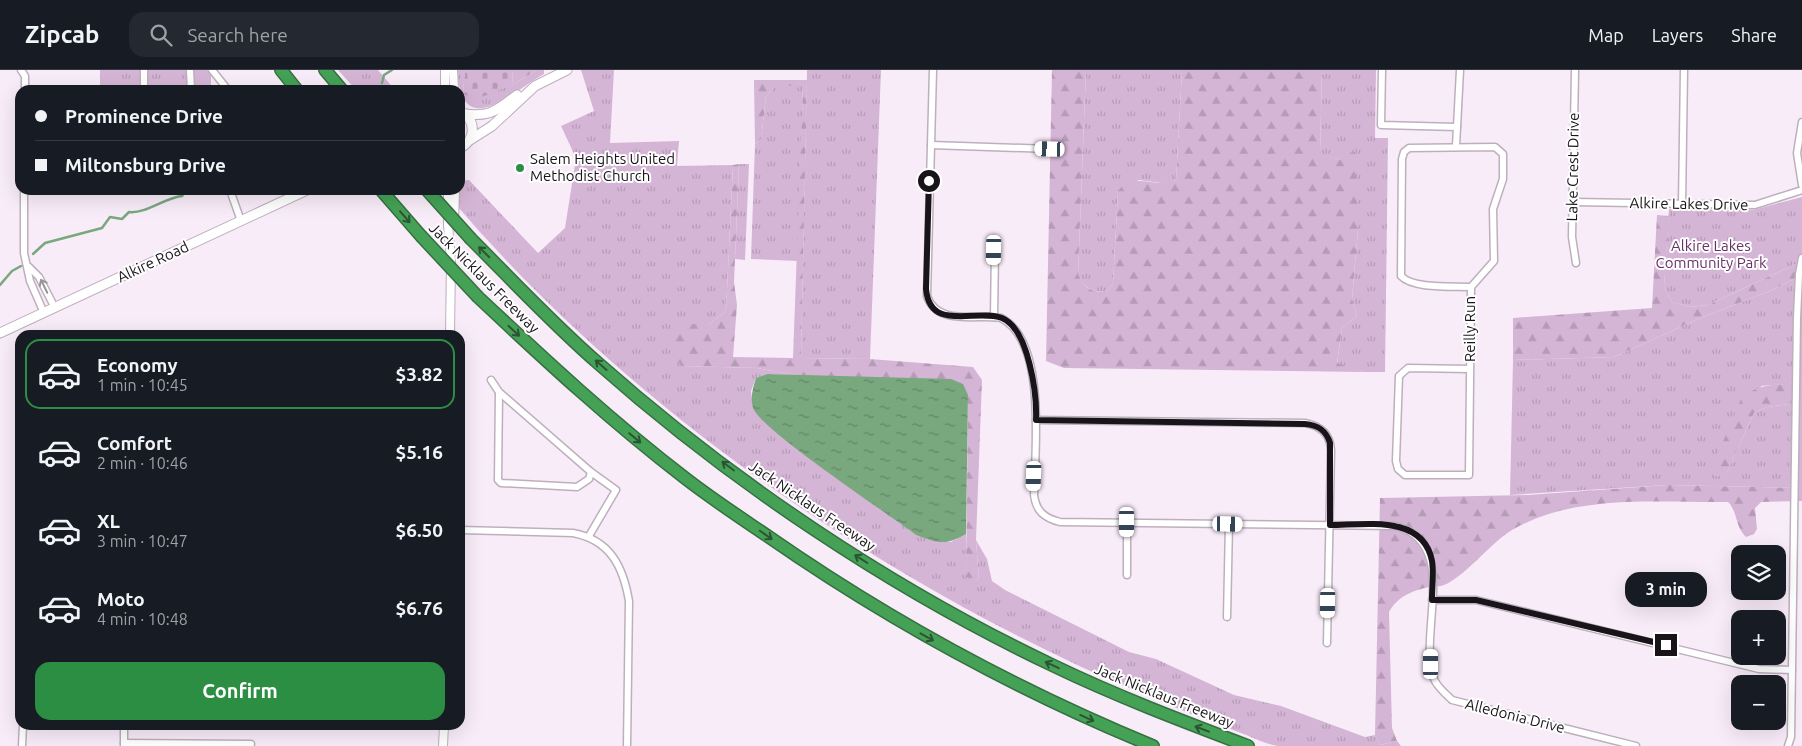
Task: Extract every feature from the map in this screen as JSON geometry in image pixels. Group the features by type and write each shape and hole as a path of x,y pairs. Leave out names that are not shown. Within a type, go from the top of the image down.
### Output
{"highway":[{"path":"281,70 294,85"},
{"path":"325,70 338,85"},
{"name":"Jack Nicklaus Freeway","path":"385,195 420,236 478,297 585,396 687,480 812,567 884,613 1044,699 1153,746"},
{"name":"Jack Nicklaus Freeway","path":"431,195 471,239 554,323 599,364 652,410 792,515 902,585 986,632 1107,690 1248,746"}],"main road":[{"path":"465,112 482,116 493,113 520,93 567,70"},
{"path":"465,145 492,126 531,89"},
{"path":"465,115 472,126 470,140"},
{"name":"Alkire Road","path":"0,333 296,195"}],"street":[{"path":"144,70 144,85"},
{"path":"190,70 190,85"},
{"path":"212,70 224,85"},
{"path":"445,70 445,85"},
{"path":"453,70 454,85"},
{"path":"933,70 926,289 929,302 932,308 945,315 994,316 1013,326 1024,347 1034,380 1036,420 1034,495 1035,504 1040,513 1049,519 1060,522 1396,526 1420,537 1426,544 1432,562 1432,600 1476,600 1759,669 1792,670"},
{"path":"1382,70 1381,124 1457,126"},
{"path":"1456,146 1460,70"},
{"name":"Lake Crest Drive","path":"1575,70 1572,237 1576,264"},
{"path":"1682,204 1684,70"},
{"path":"25,72 25,85"},
{"path":"1802,122 1797,153 1802,185"},
{"path":"931,145 1050,149"},
{"name":"Reilly Run","path":"1470,369 1408,368 1399,376 1396,461 1398,469 1405,475 1469,475 1471,287 1494,262 1494,209 1503,178 1503,154 1495,147 1417,146 1404,152 1401,276 1406,282 1471,287"},
{"name":"Alkire Lakes Drive","path":"1573,202 1755,205 1802,190"},
{"path":"24,195 24,246 30,281 44,313"},
{"path":"232,195 241,220"},
{"path":"448,195 448,225 451,237"},
{"path":"450,330 451,237 454,225 455,195"},
{"path":"994,250 994,316"},
{"path":"1788,746 1791,737 1797,327 1799,274 1802,258"},
{"path":"29,267 37,274 55,308"},
{"path":"490,380 499,392 591,472 616,490 589,536"},
{"path":"499,392 498,480 501,483 576,487 589,479 591,472"},
{"path":"1036,420 1305,424 1318,427 1328,436 1330,443 1327,643"},
{"path":"1127,522 1127,575"},
{"path":"1227,617 1228,524"},
{"path":"465,530 559,532 589,536 609,552 626,581 629,601 626,746"},
{"name":"Alledonia Drive","path":"1432,600 1431,664 1435,681 1452,700 1636,746"},
{"path":"22,746 23,730"},
{"path":"124,730 124,745 251,744"},
{"path":"443,746 444,730"}],"green space":[{"path":"100,70 217,70 211,74 211,85 100,85"},
{"path":"338,70 378,70 391,85 352,85"},
{"path":"457,70 465,70 464,85 460,85"},
{"path":"465,70 513,70 512,85 474,100 465,94"},
{"path":"513,70 537,70 512,85"},
{"path":"537,70 544,70 544,74 502,101 477,108 468,104 465,99 465,93 512,85"},
{"path":"581,70 614,70 610,143 679,141 677,166 733,165 726,311 708,325 682,366 757,368 795,375 767,374 756,378 751,391 753,408 916,535 951,542 966,534 967,577 979,580 976,540 987,559 992,581 1005,590 1129,652 1156,659 1234,695 1281,706 1365,737 1375,735 1380,745 1397,741 1401,746 1278,746 1263,742 1147,696 1052,653 958,604 865,550 775,490 688,425 606,356 529,283 458,207 459,195 465,195 465,180 469,180 538,253 565,228 576,158 561,126 594,111"},
{"path":"807,70 881,70 870,359 801,358"},
{"path":"1052,70 1086,70 1078,274 1083,283 1089,288 1106,292 1113,284 1118,191 1124,185 1131,182 1161,183 1176,180 1182,70 1322,70 1320,153 1340,160 1347,153 1355,152 1358,229 1352,299 1357,316 1342,328 1337,363 1365,372 1064,368 1046,361"},
{"path":"1086,70 1182,70 1176,180 1169,184 1139,180 1118,191 1113,284 1106,292 1089,288 1078,275"},
{"path":"1322,70 1376,70 1375,138 1388,138 1385,372 1365,372 1337,364 1342,328 1357,316 1352,299 1358,229 1340,160 1320,154"},
{"path":"754,80 807,80 801,358 870,359 973,367 982,380 976,540 979,580 966,577 968,395 795,375 757,368 682,366 671,355 674,323 708,325 726,311 733,165 739,164 734,282 737,305 733,357 793,358 803,86 775,86 766,97 761,139 755,144"},
{"path":"803,85 798,261 751,259 755,144 761,139 766,97 775,86"},
{"path":"739,164 749,164 745,260 735,259"},
{"name":"Alkire Lakes Community Park","path":"1802,197 1802,261 1708,305 1689,307 1672,302 1664,287 1669,209 1753,210"},
{"path":"1657,215 1669,216 1664,287 1672,302 1689,307 1708,305 1802,261 1802,275 1770,291 1698,319 1614,357 1513,360 1513,318 1652,308"},
{"path":"1802,275 1802,383 1761,386 1725,476 1754,413 1767,407 1802,402 1802,488 1667,485 1510,495 1513,360 1614,357 1698,319 1770,291"},
{"path":"1802,383 1802,402 1767,407 1754,413 1725,476 1716,476 1711,470 1741,399 1762,387"},
{"path":"1667,485 1802,488 1802,501 1761,502 1755,508 1757,529 1754,534 1746,537 1742,533 1728,502 1617,502 1590,505 1563,510 1537,518 1512,530 1452,581 1442,586 1411,592 1401,598 1389,612 1392,728 1397,741 1380,745 1375,735 1380,498 1528,495"}],"water":[{"path":"767,374 951,379 963,384 968,395 966,534 947,542 930,540 916,535 778,435 761,419 752,404 752,393 756,378"}],"waterway":[{"path":"382,83 384,75 392,70"},
{"path":"33,254 45,243 102,228 110,217 122,219 129,212 142,211 183,195"},
{"path":"0,285 12,271 21,266"}],"place":[{"name":"Salem Heights United Methodist Church","path":"520,168"}],"route":[{"path":"929,181 926,296 932,308 945,315 994,316 1008,321 1013,326 1018,333 1034,380 1036,420 1312,424 1324,431 1330,443 1330,525 1396,526 1411,531 1420,537 1426,544 1432,562 1432,600 1476,600 1666,645"}]}
